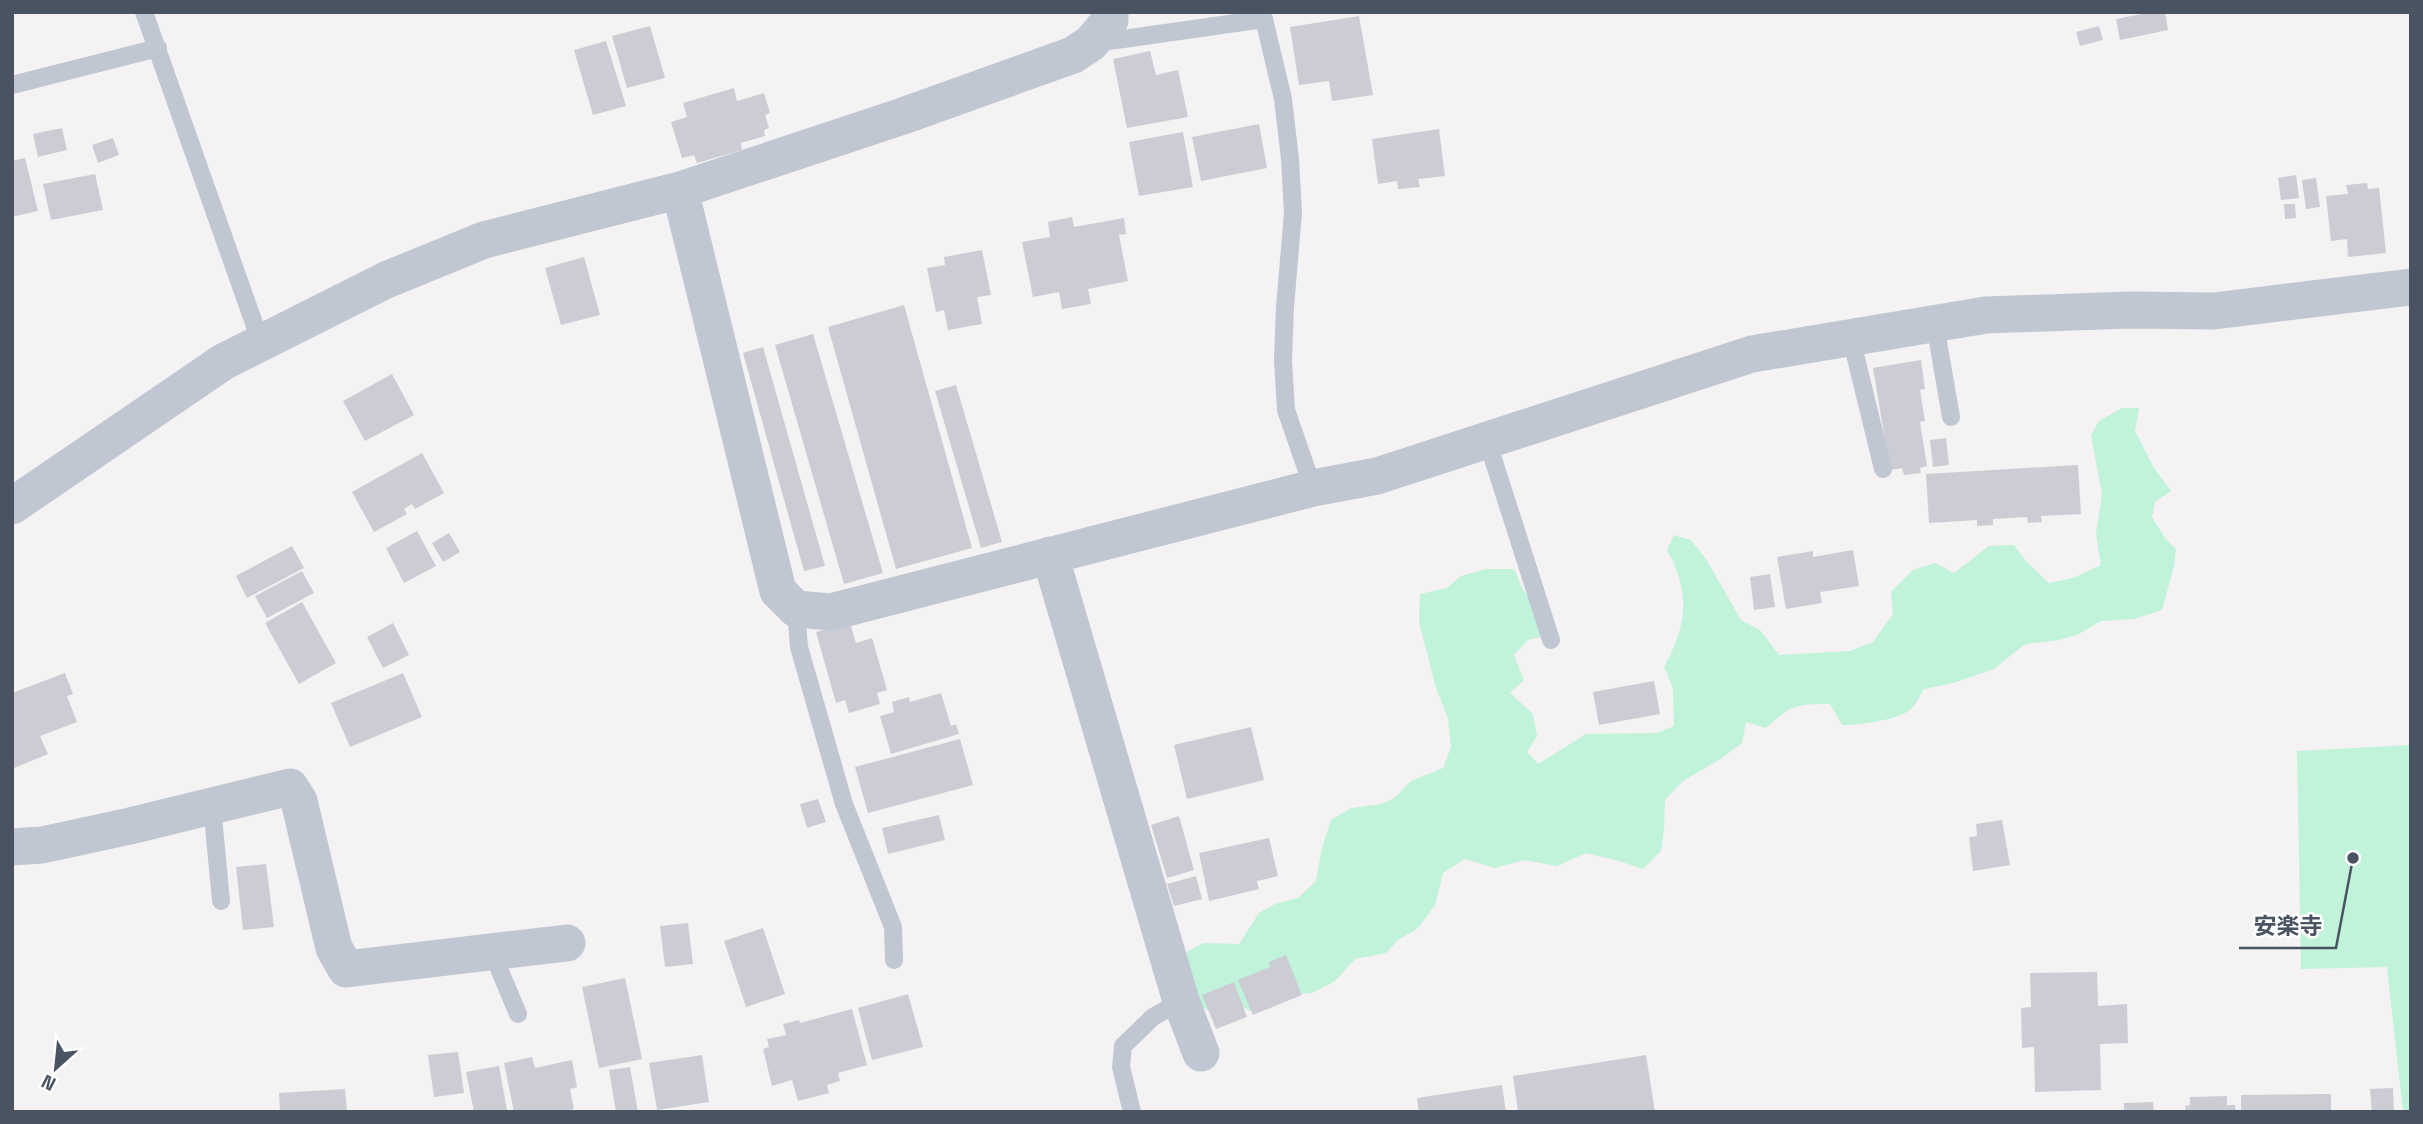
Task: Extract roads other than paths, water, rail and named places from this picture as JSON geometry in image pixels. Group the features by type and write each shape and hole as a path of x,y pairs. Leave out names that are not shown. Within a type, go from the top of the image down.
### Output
{"street":[{"path":"12,506 40,484 223,362 386,279 484,240 680,190 903,116 1073,55 1091,43 1110,20 1110,12"},
{"path":"680,190 778,591 796,609 831,612 1312,488 1377,476 1752,354 1986,315 2130,310 2214,311 2411,287"},
{"path":"1050,555 1181,1001 1201,1053"},
{"path":"12,847 42,845 290,787 299,801 334,948 346,968 567,943"}],"lane":[{"path":"144,12 261,343"},
{"path":"1091,43 1264,19 1283,99 1291,173 1293,213 1283,360 1286,410 1312,488"},
{"path":"12,85 158,48"},
{"path":"1935,324 1951,417"},
{"path":"1851,338 1883,470"},
{"path":"1487,440 1551,640"},
{"path":"796,609 799,647 844,804 893,927 894,960"},
{"path":"212,806 221,901"},
{"path":"492,951 518,1014"},
{"path":"1132,1112 1121,1067 1123,1046 1153,1017 1181,1001"}],"place":[{"name":"安楽寺","path":"2353,858"}]}
